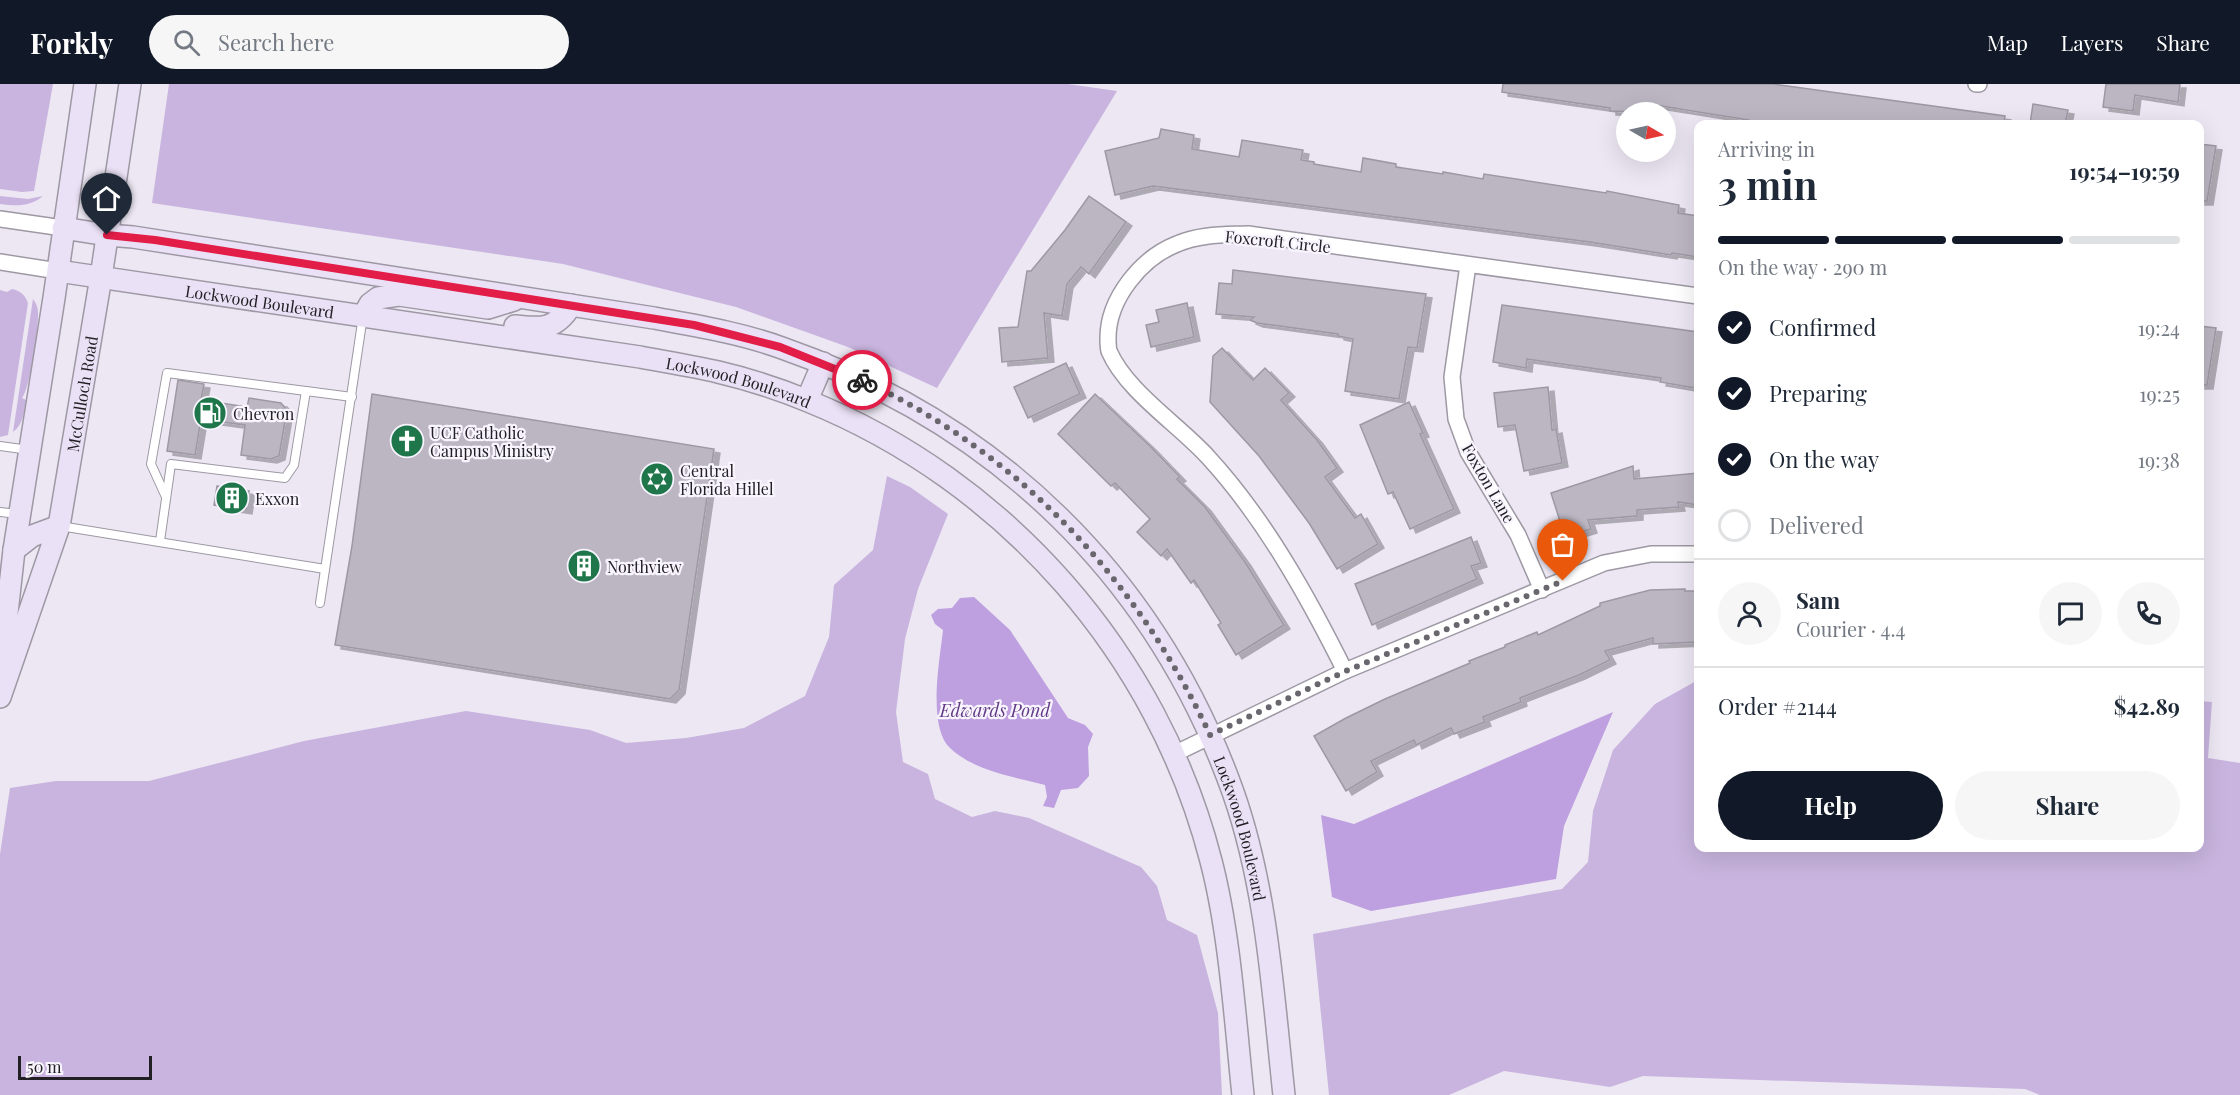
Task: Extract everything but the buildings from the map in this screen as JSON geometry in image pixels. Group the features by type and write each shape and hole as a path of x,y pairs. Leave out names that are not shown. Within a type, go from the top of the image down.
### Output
{"main road":[{"path":"0,676 14,550 10,513 30,451 85,84"},
{"name":"McCulloch Road","path":"0,697 59,526 101,277 130,84"},
{"name":"Lockwood Boulevard","path":"63,228 571,305 724,332 780,347 823,363 879,388 956,433 1027,487 1089,548 1164,647 1189,691 1210,735 1233,793 1255,874 1271,979 1284,1095"},
{"name":"Lockwood Boulevard","path":"58,271 640,357 717,372 754,381 807,400 845,417 927,462 1004,521 1044,559 1109,638 1136,678 1174,754 1195,809 1211,862 1221,913 1243,1095"},
{"path":"363,316 370,304 378,298 399,295 488,308 521,298"},
{"path":"411,324 434,314 539,329 553,324 565,315 571,305"},
{"path":"807,400 823,363"},
{"path":"14,550 32,536 59,526"}],"street":[{"path":"0,219 63,228"},
{"name":"Foxcroft Circle","path":"1346,671 1295,575 1250,509 1209,457 1125,378 1108,350 1108,323 1119,296 1144,264 1176,244 1211,235 1248,234 1694,295"},
{"path":"0,262 58,271"},
{"name":"Foxton Lane","path":"1468,265 1452,376 1456,418 1468,452 1518,535 1542,590"},
{"path":"1174,754 1346,671 1604,563 1651,554 1694,554"}],"lane":[{"path":"320,603 363,316"},
{"path":"167,499 151,464 167,373 352,397"},
{"path":"160,541 171,465 285,478 294,465 306,391"},
{"path":"0,446 30,451"},
{"path":"59,526 325,569"}],"shaded area":[{"path":"0,84 53,84 34,191 0,189"},
{"path":"169,84 1068,84 1117,91 937,388 848,347 736,307 563,264 152,203"},
{"path":"0,196 28,199 43,196 28,204 17,205 0,204"},
{"path":"12,289 22,294 28,303 8,435 0,437 0,290 7,292"},
{"path":"33,299 37,305 38,320 31,371 22,398 26,400 24,414 19,426 13,432"},
{"path":"887,476 910,487 948,514 918,589 905,639 896,712 903,762 928,774 935,799 972,817 995,811 1029,818 1141,867 1157,886 1167,920 1197,935 1218,1013 1222,1095 0,1095 0,854 10,788 56,781 149,781 304,741 466,711 590,730 626,743 686,738 744,728 805,696 829,637 834,585 873,550"},
{"path":"1694,682 1694,852 2204,852 2204,701 2212,702 2208,758 2240,763 2240,1095 2040,1095 2025,1089 1643,1076 1610,1087 1504,1071 1449,1095 1329,1095 1313,934 1562,889 1588,862 1593,811 1613,750 1655,704"}],"water":[{"name":"Edwards Pond","path":"974,597 1010,630 1068,718 1085,725 1093,734 1088,747 1089,776 1078,788 1061,790 1054,808 1043,806 1047,797 1045,785 983,768 960,756 943,738 937,709 937,692 943,630 935,624 931,615 938,609 952,608 960,598"},
{"path":"1613,712 1564,826 1556,879 1371,911 1332,897 1321,815 1354,824"}],"way so far":[{"path":"862,380 956,433 984,453 1027,487 1082,540 1104,564 1164,647 1210,735 1346,671 1563,581"}],"place":[{"name":"Chevron","path":"210,413"},
{"name":"UCF Catholic Campus Ministry","path":"407,441"},
{"name":"Central Florida Hillel","path":"657,479"},
{"name":"Exxon","path":"232,498"},
{"name":"Northview","path":"584,566"}],"route":[{"path":"107,235 155,240 694,325 780,347 862,380"}]}
